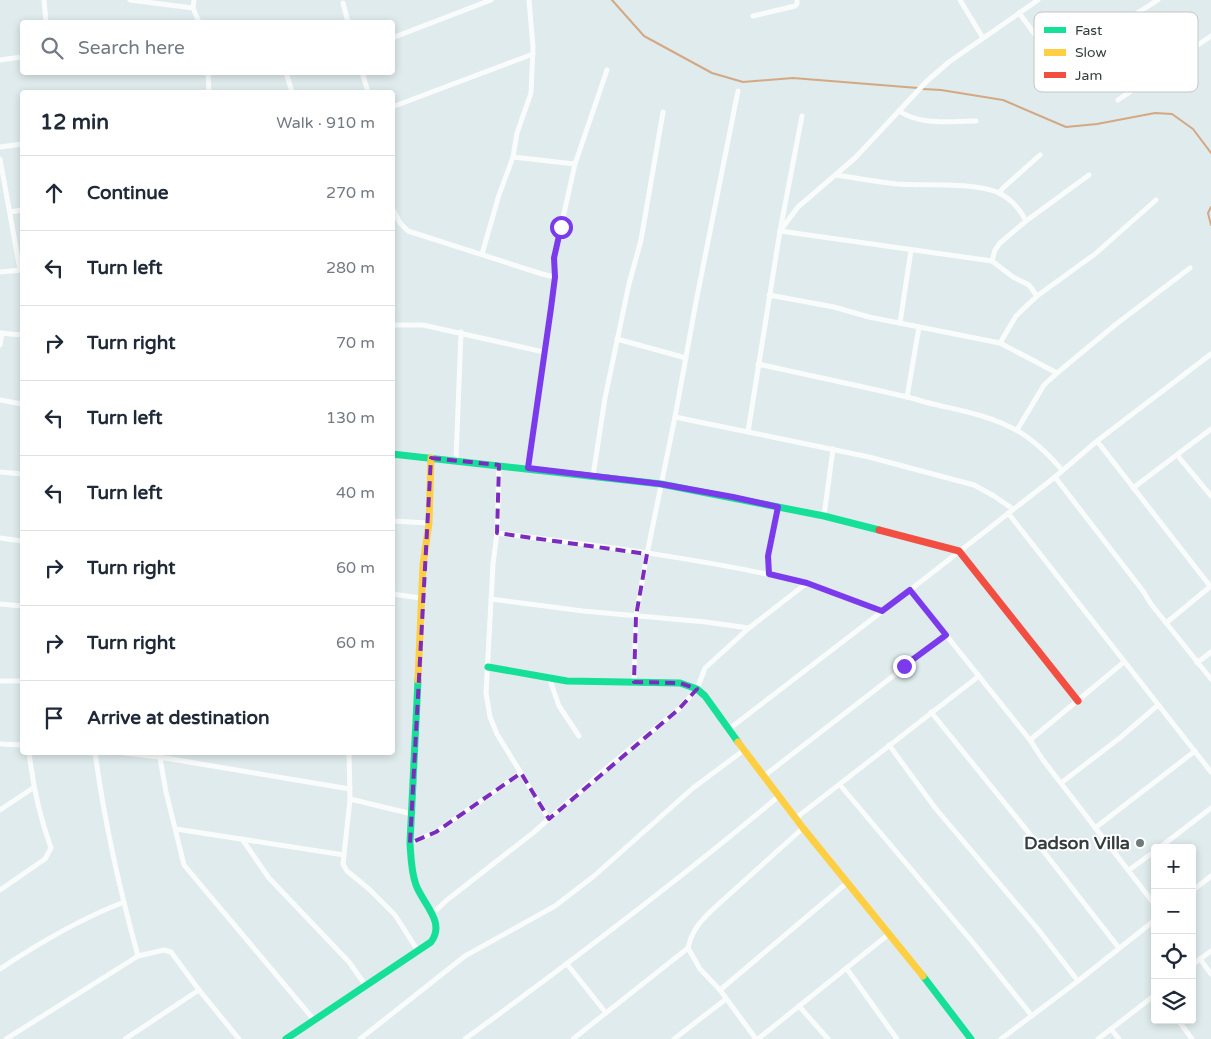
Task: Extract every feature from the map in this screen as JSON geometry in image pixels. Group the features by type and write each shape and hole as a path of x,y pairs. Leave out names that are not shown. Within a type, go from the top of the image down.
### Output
{"street":[{"path":"44,0 46,20"},
{"path":"130,0 194,8"},
{"path":"194,0 194,8 198,20"},
{"path":"395,37 491,0"},
{"path":"482,254 499,195 513,157 517,133 531,93 533,54 529,0"},
{"path":"753,16 794,6 797,4 797,0"},
{"path":"960,0 983,38"},
{"path":"780,231 798,207 854,158 927,81 949,62 1038,0"},
{"path":"1138,12 1158,0"},
{"path":"343,3 347,20"},
{"path":"1019,13 1034,33"},
{"path":"1198,45 1211,36"},
{"path":"395,106 533,54"},
{"path":"0,60 20,57"},
{"path":"528,468 555,277 554,258 575,164 607,70"},
{"path":"208,75 209,90"},
{"path":"287,75 291,90"},
{"path":"363,75 367,90"},
{"path":"634,682 636,616 738,91"},
{"path":"1118,100 1130,92"},
{"path":"899,111 909,117 922,121 976,121"},
{"path":"594,476 605,398 641,240 663,112"},
{"path":"748,432 769,295 802,116"},
{"path":"0,147 20,144"},
{"path":"999,193 1040,155"},
{"path":"513,157 575,164"},
{"path":"0,159 20,265"},
{"path":"836,175 897,184 978,188 999,193 1020,209 1026,221"},
{"path":"992,261 994,250 1026,221 1089,175"},
{"path":"1000,343 1016,316 1037,296 1095,254 1156,200"},
{"path":"10,212 20,210"},
{"path":"395,214 400,223 408,231 555,277"},
{"path":"780,231 992,261 1013,277 1028,285 1037,296"},
{"path":"900,323 911,250"},
{"path":"1017,430 1044,385 1115,325 1190,268"},
{"path":"0,272 20,270"},
{"path":"769,295 834,307 919,328 1000,343 1057,373"},
{"path":"395,326 423,325 544,352"},
{"path":"907,397 919,328"},
{"path":"456,460 461,332"},
{"path":"0,345 1,333 20,335"},
{"path":"617,339 686,358"},
{"path":"729,729 1211,354"},
{"path":"758,364 968,411 997,421 1017,430 1045,451 1062,470"},
{"path":"0,400 20,404"},
{"path":"675,417 869,457 974,485 1013,509"},
{"path":"1133,488 1211,429"},
{"path":"1097,441 1210,586 1166,622"},
{"path":"824,516 833,449"},
{"path":"395,454 661,484 824,516 959,551 1078,701"},
{"path":"1177,455 1211,496"},
{"path":"286,1039 431,942 436,935 436,925 432,914 417,888 411,868 410,843 423,565 429,523 430,458"},
{"path":"499,465 498,533 491,598 486,693 490,718 497,734 549,819"},
{"path":"0,472 20,474"},
{"path":"1055,477 1211,679"},
{"path":"769,574 768,556 778,507"},
{"path":"1008,513 1211,772"},
{"path":"395,521 429,523"},
{"path":"498,533 647,554 769,574 807,583 882,611"},
{"path":"0,538 20,541"},
{"path":"432,914 549,819 609,766 679,709 697,689 705,668 749,628 807,583"},
{"path":"910,590 1030,740 1151,900"},
{"path":"395,594 422,598"},
{"path":"491,598 583,611 749,628"},
{"path":"0,604 20,606"},
{"path":"764,776 946,635"},
{"path":"1197,662 1211,652"},
{"path":"1030,740 1124,662"},
{"path":"488,667 567,681 680,683 697,689 705,696 803,828 890,934 971,1039"},
{"path":"796,818 979,676"},
{"path":"549,677 559,706 579,736"},
{"path":"0,682 20,681"},
{"path":"1061,783 1121,737 1158,705"},
{"path":"932,712 1119,948"},
{"path":"0,744 20,745"},
{"path":"889,745 936,809 1037,928 1078,981"},
{"path":"360,1039 465,956 555,906 594,876 693,788 744,750"},
{"path":"1095,828 1195,751"},
{"path":"0,890 46,859 51,848 33,788 29,755"},
{"path":"95,755 98,779 124,902 138,956"},
{"path":"315,1021 184,865 159,755 350,790"},
{"path":"350,755 350,799 343,864 347,871 395,916 418,951"},
{"path":"410,843 436,832 521,774"},
{"path":"840,784 1032,1016"},
{"path":"0,810 33,788"},
{"path":"465,1039 694,867 779,796"},
{"path":"350,799 412,814"},
{"path":"1164,844 1211,808"},
{"path":"573,1039 688,948 691,936 700,922 803,828"},
{"path":"176,829 344,855"},
{"path":"242,839 269,878 349,962 366,986"},
{"path":"1129,870 1151,854"},
{"path":"1195,889 1211,876"},
{"path":"720,990 848,882"},
{"path":"0,969 46,940 97,912 124,902"},
{"path":"1001,1039 1151,923"},
{"path":"688,948 700,969 720,990 757,1039 890,934"},
{"path":"6,1039 138,956 164,950 171,952 239,1039"},
{"path":"1196,962 1211,950"},
{"path":"1200,959 1211,974"},
{"path":"567,964 606,1013"},
{"path":"847,969 897,1039"},
{"path":"125,1039 199,990"},
{"path":"1098,1039 1151,998"},
{"path":"674,1039 726,999"},
{"path":"799,1006 828,1039"},
{"path":"1181,1024 1192,1039"},
{"path":"1111,1029 1119,1039"}],"highlighted area":[{"path":"431,458 499,465 497,533 647,554 636,616 634,682 680,683 697,689 679,709 549,819 521,773 436,832 410,843"}],"waterway":[{"path":"612,0 644,36 712,73 743,82 793,78 918,88"},
{"path":"923,89 1003,100 1066,127 1097,124 1155,113 1172,114 1193,129 1211,153"},
{"path":"1211,207 1208,213 1211,225"}],"traffic: fast":[{"path":"395,454 661,484 824,516 879,530"},
{"path":"488,667 567,681 680,683 697,689 705,696 738,742"},
{"path":"286,1039 431,942 435,935 435,920 414,880 410,843 418,680"},
{"path":"923,976 971,1039"}],"traffic: slow":[{"path":"418,680 423,565 429,523 431,458"},
{"path":"738,742 803,828 923,976"}],"traffic: jam":[{"path":"879,530 959,551 1078,701"}],"place":[{"name":"Dadson Villa","path":"1140,843"}],"route":[{"path":"561,227 554,258 555,277 528,468 661,484 778,507 768,556 769,574 807,583 882,611 910,590 946,635 904,666"}]}
